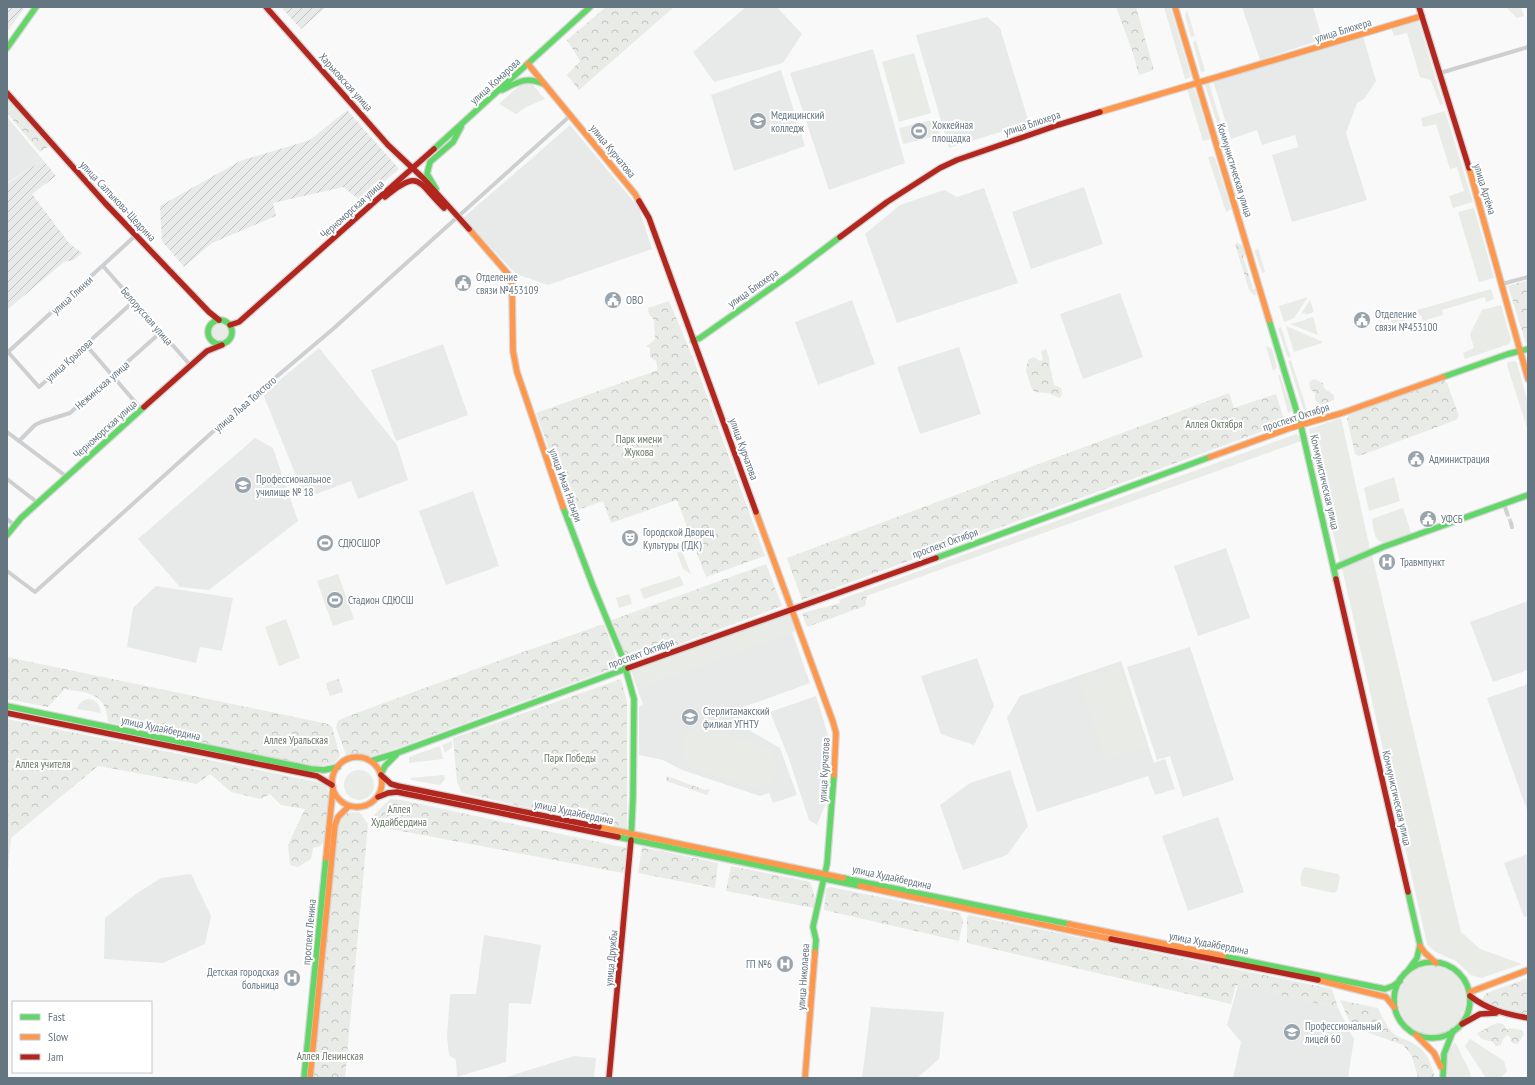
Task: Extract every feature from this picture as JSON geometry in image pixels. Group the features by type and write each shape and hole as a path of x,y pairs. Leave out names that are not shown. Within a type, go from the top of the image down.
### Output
{"main road":[{"path":"7,48 36,7"},
{"name":"Харьковская улица","path":"266,7 388,145 412,168"},
{"name":"улица Комарова","path":"412,168 590,7"},
{"name":"Коммунистическая улица","path":"1175,7 1302,426 1420,945 1425,953 1436,962"},
{"name":"улица Артёма","path":"1419,7 1502,284 1528,379"},
{"name":"улица Блюхера","path":"693,341 700,338 784,278 887,202 940,168 984,150 1058,125 1422,16"},
{"name":"улица Курчатова","path":"528,64 636,194 643,205 661,250 693,341 793,610 836,733 836,753 825,876"},
{"path":"495,94 526,79 532,79 547,86"},
{"name":"улица Салтыкова-Щедрина","path":"7,93 135,236 209,312 219,320"},
{"path":"452,212 448,203 432,184 427,174 430,162 454,142 462,124"},
{"name":"Черноморская улица","path":"230,325 239,322 412,168"},
{"name":"улица Имая Насыри","path":"412,168 508,274 510,280 513,298 513,351 517,372 555,485 626,669 634,699 631,836"},
{"path":"373,204 391,193 404,182 413,180 423,185 443,207 452,212"},
{"path":"209,312 210,324 207,331 209,338 214,344 222,345 229,341 239,322"},
{"path":"210,324 219,320 230,325 232,329 231,337"},
{"path":"207,352 209,338"},
{"name":"Черноморская улица","path":"7,534 14,525 38,503 191,366 207,352 222,345"},
{"name":"проспект Октября","path":"371,761 397,753 626,669 793,610 1176,469 1342,413 1508,354 1528,349"},
{"path":"1334,568 1383,548 1528,495"},
{"name":"улица Худайбердина","path":"7,706 311,772"},
{"name":"улица Худайбердина","path":"7,713 311,772"},
{"path":"381,775 390,760 397,753"},
{"path":"311,772 338,766 350,758 363,758 371,761 378,768 381,775 381,790 378,797 364,807 356,808 349,806 338,799 332,786 332,778 338,766"},
{"path":"311,772 321,777 332,786"},
{"name":"улица Худайбердина","path":"381,775 391,784 398,786 825,876 1384,989 1393,986 1400,981"},
{"name":"проспект Ленина","path":"304,1078 332,786"},
{"name":"улица Худайбердина","path":"378,797 388,792 397,792 631,836"},
{"name":"проспект Ленина","path":"310,1078 335,825 343,810 349,806"},
{"name":"улица Дружбы","path":"609,1078 631,836"},
{"name":"улица Худайбердина","path":"825,876 1072,931 1333,983 1386,997 1394,1007"},
{"name":"улица Николаева","path":"805,1078 816,940 813,927 825,876"},
{"path":"1420,945 1419,954 1416,961 1400,981 1395,991 1394,1007 1403,1024 1434,1053 1442,1071 1443,1078"},
{"path":"1410,969 1419,964 1436,962 1446,965 1460,974 1466,981 1470,994 1468,1012 1460,1025"},
{"path":"1470,994 1528,970"},
{"path":"1470,994 1481,1005 1498,1012 1528,1018"},
{"path":"1416,1035 1435,1038 1448,1034 1460,1025 1480,1014 1498,1012"},
{"path":"1442,1071 1444,1051 1453,1031"}],"street":[{"path":"1440,73 1528,47"},
{"name":"улица Льва Толстого","path":"7,571 35,592 237,410 333,329 458,218 571,115"},
{"name":"улица Глинки","path":"7,352 135,236"},
{"name":"Белорусская улица","path":"103,266 191,366"},
{"path":"1502,284 1528,277"},
{"name":"улица Крылова","path":"7,352 39,387 134,301"},
{"name":"Нежинская улица","path":"19,441 40,422 70,413 161,332"},
{"path":"86,345 142,410"},
{"path":"7,432 67,477"},
{"path":"7,478 38,503"},
{"path":"1504,504 1507,512"},
{"path":"7,519 14,525"}],"shaded area":[{"path":"7,7 25,7 7,32"},
{"path":"281,7 326,7 301,29"},
{"path":"746,7 777,7 802,34 783,63 714,82 693,52"},
{"path":"1242,7 1313,7 1321,35 1317,41 1260,60"},
{"path":"987,17 1000,28 1029,123 949,148 916,35"},
{"path":"1363,36 1376,81 1365,98 1357,103 1346,133 1367,200 1292,222 1272,155 1298,147 1295,135 1262,145 1257,130 1231,139 1213,81"},
{"path":"873,49 905,163 829,190 790,73"},
{"name":"Медицинский колледж","path":"781,70 805,146 734,171 711,95"},
{"path":"347,110 399,169 361,201 343,187 273,203 276,216 212,243 184,267 162,241 160,206 240,161 310,140"},
{"path":"7,117 43,160 7,183"},
{"path":"570,125 639,208 652,249 548,285 516,274 463,218"},
{"path":"43,160 56,176 32,194 69,243 82,253 74,260 64,262 7,310 7,184"},
{"path":"1084,187 1103,244 1031,269 1012,212"},
{"path":"984,188 1018,283 897,323 865,234 900,205 944,190 957,197"},
{"path":"1120,293 1143,357 1083,379 1060,314"},
{"path":"852,300 875,364 818,385 795,322"},
{"path":"443,344 468,415 396,441 371,370"},
{"path":"959,347 981,414 920,434 897,367"},
{"path":"319,348 397,445 408,480 358,499 351,481 305,498 263,394"},
{"name":"Профессиональное училище № 18","path":"255,438 273,448 298,521 209,590 180,587 138,539"},
{"path":"473,491 499,566 446,585 419,511"},
{"path":"1226,548 1250,618 1198,636 1174,566"},
{"path":"156,586 233,598 222,651 200,647 196,663 127,647 133,608"},
{"path":"1528,601 1528,670 1493,682 1470,622"},
{"name":"Стерлитамакский филиал УГНТУ","path":"792,632 810,683 741,708 742,726 780,748 797,795 773,803 769,793 760,796 682,770 663,760 639,755 639,707 643,704 637,688"},
{"path":"1190,647 1234,780 1183,797 1170,756 1157,760 1127,667"},
{"path":"977,658 994,706 974,745 941,734 921,676"},
{"path":"1121,661 1154,763 1165,759 1175,789 1155,795 1148,776 1037,812 1007,718 1020,696"},
{"path":"1528,684 1528,813 1487,698"},
{"path":"816,696 828,735 825,805 817,825 809,820 788,756 770,712"},
{"path":"1010,770 1028,826 1007,855 963,870 940,805 970,783"},
{"path":"1218,817 1244,892 1188,911 1162,836"},
{"path":"1528,854 1528,916 1524,917 1504,863"},
{"path":"191,874 211,916 205,944 163,963 104,959 105,918 136,894 161,878"},
{"path":"484,935 541,945 531,1004 509,1003 506,1062 457,1077 456,1060 449,1055 447,1037 450,994 476,994"},
{"name":"Профессиональный лицей 60","path":"1238,985 1338,1008 1354,1039 1348,1078 1233,1078 1241,1042 1227,1025"},
{"path":"871,1007 944,1012 939,1059 917,1078 862,1078"},
{"path":"574,1056 596,1058 594,1078 503,1078"}],"green space":[{"path":"606,7 674,7 579,90 567,75 580,61 567,40"},
{"path":"1116,7 1136,7 1154,70 1139,75 1133,53"},
{"path":"1164,7 1170,7 1191,77 1185,79"},
{"path":"1506,7 1521,7 1524,16 1517,18"},
{"path":"1187,10 1195,36 1191,37 1185,15"},
{"path":"1418,19 1443,104 1440,105 1431,80 1420,77 1407,33 1394,36 1391,27"},
{"path":"1196,40 1205,71 1201,72 1193,42"},
{"path":"914,53 931,113 899,122 882,62"},
{"path":"526,83 532,84 545,99 526,107 516,114 499,104 520,85"},
{"path":"1209,83 1226,140 1223,142 1205,85"},
{"path":"1191,88 1195,90 1210,139 1203,141 1187,89"},
{"path":"7,99 49,146 40,152 7,113"},
{"path":"1445,111 1473,202 1453,208 1449,196 1464,191 1457,167 1450,169 1436,124 1423,127 1421,118"},
{"name":"Хоккейная площадка","path":"936,119 940,135 903,144 899,128"},
{"path":"1228,146 1247,208 1243,208 1225,148"},
{"path":"1212,156 1215,158 1231,209 1226,212 1208,157"},
{"path":"1474,208 1494,278 1479,282 1458,212"},
{"path":"1237,243 1242,245 1246,253 1243,256 1253,289 1257,289 1255,296 1249,290 1235,244"},
{"path":"1258,248 1265,272 1262,273 1255,252"},
{"path":"1528,280 1528,343 1526,344 1508,286"},
{"path":"1491,289 1494,299 1486,302 1485,297 1442,310 1443,315 1423,321 1421,315 1404,320 1405,325 1397,328 1391,322 1393,317"},
{"path":"1308,297 1294,318 1284,322 1279,306"},
{"path":"1310,300 1314,312 1305,315 1305,313 1301,314"},
{"name":"Парк имени Жукова","path":"669,301 693,358 765,556 706,577 677,500 611,523 603,501 572,512 536,413 658,370 656,361 650,357 650,348 647,346 655,339 654,320 649,314 648,308"},
{"path":"1501,305 1511,340 1509,344 1465,359 1463,353 1474,348 1470,334 1482,310"},
{"path":"1313,317 1318,335 1290,324 1306,320"},
{"path":"220,324 226,326 228,332 226,338 220,340 214,338 212,332 214,326"},
{"path":"1286,326 1321,341 1322,343 1294,352"},
{"path":"1281,327 1291,358 1287,356 1278,328"},
{"path":"1266,346 1272,349 1277,367 1273,371"},
{"path":"1046,349 1054,385 1061,388 1062,394 1060,398 1048,393 1035,392 1032,389 1026,371 1028,360 1034,357 1040,361 1043,359 1041,351"},
{"path":"1291,360 1307,410 1304,411 1288,361"},
{"path":"1515,361 1517,363 1528,403 1528,431 1507,365 1508,362"},
{"path":"1278,375 1280,375 1292,411 1288,413"},
{"path":"1314,379 1323,383 1324,388 1334,395 1334,400 1321,405 1315,400 1315,393 1310,389 1309,382"},
{"path":"1443,380 1447,383 1459,416 1456,420 1359,456 1355,454 1347,419 1350,413"},
{"name":"Аллея Октября","path":"1229,393 1234,408 1276,394 1285,423 802,600 787,558"},
{"path":"1341,418 1370,549 1340,563 1309,429"},
{"path":"1296,434 1304,440 841,605 839,600"},
{"path":"1394,477 1400,501 1369,511 1364,488"},
{"path":"1403,508 1411,533 1384,543 1380,542 1376,537 1372,519"},
{"path":"682,551 691,574 683,569 677,553"},
{"path":"1372,555 1461,932 1480,949 1522,964 1481,978 1471,975 1456,961 1436,952 1427,944 1342,568"},
{"path":"766,564 782,606 628,663 612,620"},
{"name":"Стадион СДЮСШ","path":"338,574 354,619 333,626 317,581"},
{"path":"680,576 684,585 644,599 640,589"},
{"path":"629,594 632,604 619,608 616,598"},
{"path":"867,596 865,606 807,627 802,613"},
{"path":"790,613 796,631 637,688 631,671"},
{"path":"286,619 300,658 279,666 265,627"},
{"path":"604,625 619,666 373,757 358,754 346,755 336,727 338,721 506,658"},
{"name":"Аллея Уральская","path":"7,657 328,724 332,727 340,756 334,763 315,767 108,722 107,712 100,700 95,696 74,690 65,689 48,707 7,699"},
{"path":"1121,666 1147,747 1105,760 1079,679"},
{"path":"339,679 343,692 330,696 326,683"},
{"name":"Парк Победы","path":"621,679 627,702 627,830 462,793 457,782 453,738"},
{"path":"87,699 97,703 100,707 101,713 77,709 81,702"},
{"name":"Аллея учителя","path":"7,719 317,782 327,786 328,793 328,814 324,842 320,846 313,848 311,859 298,867 290,865 288,845 305,809 281,805 270,794 260,799 231,792 210,774 197,784 98,766 11,838 7,882"},
{"path":"704,727 768,748 773,754 777,767 773,778 769,782 754,787 694,769 685,760 682,754 682,742 684,737 689,732"},
{"path":"452,741 452,747 445,753 442,745"},
{"path":"440,746 443,759 409,763 409,757"},
{"path":"359,770 369,775 374,785 369,795 359,800 349,795 344,785 349,775"},
{"path":"444,775 445,779 440,785 411,780 410,778"},
{"path":"667,776 705,790 710,789 707,795 666,781"},
{"name":"Аллея Худайбердина","path":"390,799 401,800 627,848 623,873 380,827 374,815"},
{"name":"Аллея Ленинская","path":"359,812 368,824 345,1078 312,1078 339,822 344,813"},
{"path":"642,847 718,863 715,888 638,873"},
{"path":"731,866 810,882 815,897 814,908 726,891"},
{"path":"1305,867 1338,874 1340,877 1337,891 1334,893 1302,886 1301,876"},
{"path":"830,887 960,913 963,921 959,941 824,910 826,889"},
{"path":"969,915 1332,989 1338,1008 1236,985 1231,1004 967,943 967,917"},
{"path":"1432,966 1445,969 1456,976 1463,987 1466,1000 1463,1013 1456,1024 1445,1031 1432,1034 1419,1031 1408,1024 1401,1013 1398,1000 1401,987 1408,976 1419,969"},
{"path":"1528,978 1528,1015 1498,1010 1483,1003 1483,997 1487,993"},
{"path":"1340,1000 1378,1008 1387,1026 1395,1035 1415,1044 1424,1052 1427,1056 1435,1078 1418,1078 1412,1056 1403,1045 1352,1027"},
{"path":"1498,1023 1503,1024 1507,1030 1509,1028 1521,1030 1524,1034 1518,1044 1512,1043 1510,1037 1507,1035 1502,1040 1501,1045 1496,1046 1492,1041 1483,1039 1477,1033"},
{"path":"1470,1039 1504,1061 1507,1071 1501,1078 1486,1078 1465,1046"},
{"path":"1455,1042 1470,1072 1471,1078 1448,1078 1446,1068 1447,1059 1449,1051"}],"tunnel":[{"path":"1507,513 1511,523"}],"traffic: fast":[{"path":"7,48 36,7"},
{"path":"434,149 590,7"},
{"path":"502,90 518,82 527,80 544,84"},
{"path":"436,189 427,174 430,162 453,142 461,127"},
{"path":"693,341 700,338 791,274 840,237"},
{"path":"220,320 229,323 232,332 229,341 220,344 211,341 208,332 211,323 220,320"},
{"path":"1269,320 1301,426 1336,579"},
{"path":"1443,377 1508,354 1528,349"},
{"path":"7,535 21,518 144,407"},
{"path":"936,558 1210,457"},
{"path":"1334,568 1383,547 1528,495"},
{"path":"563,507 622,656 634,699 631,840"},
{"path":"371,761 397,753 628,668"},
{"path":"7,706 311,769 324,770 338,767"},
{"path":"381,774 385,766 396,755"},
{"path":"815,952 816,940 813,927 827,864 834,775"},
{"path":"618,837 860,886"},
{"path":"304,1078 326,858"},
{"path":"843,878 1069,924"},
{"path":"1408,892 1420,945 1417,958 1409,969"},
{"path":"1223,956 1385,989 1400,981"},
{"path":"1432,962 1446,965 1459,973 1467,986 1470,1000 1467,1014 1459,1027 1446,1035 1432,1038 1418,1035 1405,1027 1397,1014 1394,1000 1397,986 1405,973 1418,965 1432,962"},
{"path":"1443,1078 1444,1054 1453,1031"}],"traffic: slow":[{"path":"1175,7 1269,320"},
{"path":"1100,112 1422,16"},
{"path":"528,64 635,194 639,201"},
{"path":"1469,168 1528,379"},
{"path":"469,229 508,274 512,285 513,351 517,372 563,507"},
{"path":"1210,457 1290,428 1342,413 1443,377"},
{"path":"756,512 833,722 836,733 834,775"},
{"path":"352,757 362,757 375,764 382,777 382,782 382,787 375,800 362,807 352,807 343,803 336,796 332,787 332,777 336,768 343,761 352,757"},
{"path":"326,858 333,788"},
{"path":"310,1078 335,825 338,817 349,806"},
{"path":"599,827 843,878"},
{"path":"860,886 1111,939"},
{"path":"1069,924 1223,956"},
{"path":"1420,946 1436,963"},
{"path":"805,1078 815,952"},
{"path":"1470,992 1528,970"},
{"path":"1318,980 1386,997 1394,1007"},
{"path":"1416,1035 1434,1053 1441,1067"}],"traffic: jam":[{"path":"266,7 388,145 423,178 469,229"},
{"path":"1419,7 1469,168"},
{"path":"7,93 105,203 209,312 219,320"},
{"path":"840,237 887,202 940,168 957,160 1100,112"},
{"path":"230,325 239,322 434,149"},
{"path":"385,197 405,183 412,181 418,182 423,185 444,208"},
{"path":"639,201 649,218 756,512"},
{"path":"144,407 207,351 222,345"},
{"path":"628,668 936,558"},
{"path":"1336,579 1408,892"},
{"path":"7,713 317,776 332,785"},
{"path":"381,775 391,784 398,786 599,827"},
{"path":"378,797 388,793 397,792 618,837"},
{"path":"609,1078 631,840"},
{"path":"1111,939 1318,980"},
{"path":"1470,996 1484,1005 1498,1011 1528,1018"},
{"path":"1462,1024 1480,1014 1496,1013"}],"place":[{"name":"Медицинский колледж","path":"758,121"},
{"name":"Хоккейная площадка","path":"919,131"},
{"name":"Отделение связи №453109","path":"463,283"},
{"name":"ОВО","path":"613,300"},
{"name":"Отделение связи №453100","path":"1362,320"},
{"name":"Администрация","path":"1416,459"},
{"name":"Профессиональное училище № 18","path":"243,485"},
{"name":"УФСБ","path":"1428,519"},
{"name":"Городской Дворец Культуры (ГДК)","path":"630,538"},
{"name":"СДЮСШОР","path":"325,543"},
{"name":"Травмпункт","path":"1387,562"},
{"name":"Стадион СДЮСШ","path":"335,600"},
{"name":"Стерлитамакский филиал УГНТУ","path":"690,717"},
{"name":"ГП №6","path":"785,964"},
{"name":"Детская городская больница","path":"292,978"},
{"name":"Профессиональный лицей 60","path":"1292,1032"}]}
